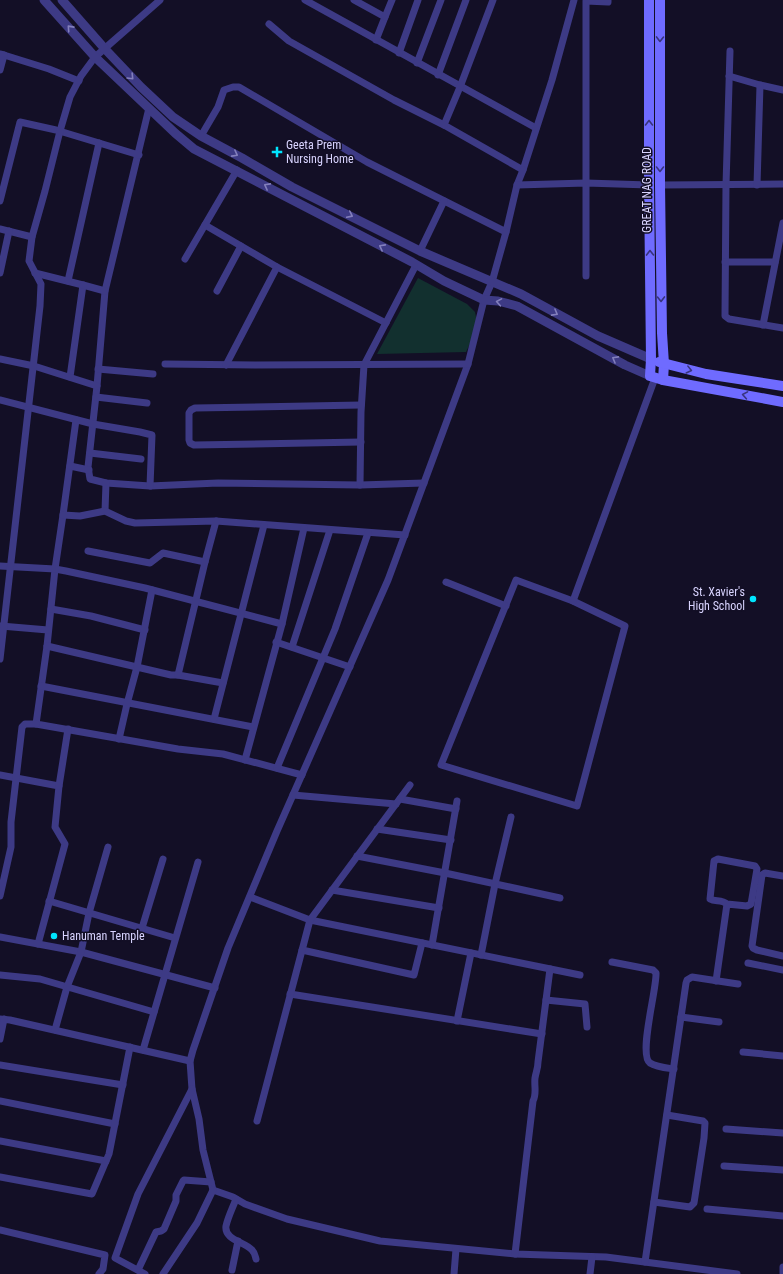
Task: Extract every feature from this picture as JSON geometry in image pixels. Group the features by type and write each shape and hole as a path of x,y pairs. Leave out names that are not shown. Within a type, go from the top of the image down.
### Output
{"main road":[{"name":"GREAT NAG ROAD","path":"648,0 651,359 656,378"},
{"name":"GREAT NAG ROAD","path":"656,378 664,364 662,333 660,185 660,0"},
{"path":"649,185 660,185"},
{"path":"651,359 664,364 706,374 783,386"},
{"path":"656,378 783,402"}],"street":[{"path":"44,0 96,57 174,133 194,149 237,170 444,281 484,300 498,301 517,306 625,365 656,378 573,601"},
{"path":"62,0 141,87 173,117 201,136 292,187 420,251 521,294 598,336 651,359"},
{"path":"0,659 2,626 34,366 41,284 29,261 32,238 70,97 96,57 160,0"},
{"path":"305,0 536,128"},
{"path":"354,0 385,17"},
{"path":"376,40 392,0"},
{"path":"399,52 418,0"},
{"path":"417,63 441,0"},
{"path":"438,75 466,0"},
{"path":"444,125 493,0"},
{"path":"163,1274 197,1223 213,1190 203,1150 199,1119 192,1089 190,1061 228,948 293,795 388,580 468,364 484,300 492,282 506,232 517,185 552,80 576,0 608,2 608,0"},
{"path":"586,1 586,276"},
{"path":"269,24 289,41 394,100 444,125 523,170"},
{"path":"730,51 726,185 725,316 729,319 783,328"},
{"path":"0,70 2,55 49,69 79,81"},
{"path":"729,76 783,90"},
{"path":"756,185 760,85"},
{"path":"201,136 218,107 224,90 239,87 367,162 506,232"},
{"path":"149,108 139,155 105,291 90,453 90,479 106,483 150,486 218,483 360,485 424,483"},
{"path":"0,201 20,122 60,131 139,155"},
{"path":"68,281 99,143"},
{"path":"185,259 237,170"},
{"path":"517,185 586,183 649,185"},
{"path":"660,185 783,184"},
{"path":"420,251 444,201"},
{"path":"763,325 783,223"},
{"path":"205,225 277,267 386,323"},
{"path":"0,229 32,238"},
{"path":"0,273 9,231"},
{"path":"217,291 241,246"},
{"path":"725,262 775,262"},
{"path":"360,485 361,405 364,364 416,265"},
{"path":"226,365 277,267"},
{"path":"35,273 105,291"},
{"path":"70,378 83,285"},
{"path":"0,359 34,366 97,386"},
{"path":"165,364 468,364"},
{"path":"98,369 152,374"},
{"path":"96,396 147,403"},
{"path":"0,400 93,424 152,435 150,486"},
{"path":"361,405 195,408 189,413 188,440 190,443 194,444 361,442"},
{"path":"36,724 47,646 55,569 76,420"},
{"path":"90,453 141,459"},
{"path":"70,466 89,470"},
{"path":"105,512 106,483"},
{"path":"63,515 80,516 105,512 135,522 216,521 404,535"},
{"path":"178,675 216,521"},
{"path":"214,719 264,524"},
{"path":"244,760 282,624 304,528"},
{"path":"292,647 330,530"},
{"path":"277,768 335,629 368,533"},
{"path":"88,551 150,563 164,552 205,562"},
{"path":"0,566 55,569 152,590 282,624"},
{"path":"516,580 573,601 624,626 577,806 442,765 516,580"},
{"path":"446,582 506,606"},
{"path":"119,739 137,667 152,590"},
{"path":"51,609 92,616 145,630"},
{"path":"2,626 48,630"},
{"path":"276,642 350,667"},
{"path":"47,646 171,675 223,683"},
{"path":"42,686 127,704 253,727"},
{"path":"0,896 11,847 11,822 22,727 25,724 36,724 68,729 178,749 223,754 302,775"},
{"path":"38,944 65,844 55,827 59,786 68,729"},
{"path":"0,775 59,786"},
{"path":"257,1121 310,920 410,785"},
{"path":"293,795 398,801 456,809"},
{"path":"432,945 457,801"},
{"path":"481,955 495,884 511,817"},
{"path":"377,829 451,840"},
{"path":"55,1030 68,987 81,952 89,913 108,847"},
{"path":"357,856 560,898"},
{"path":"142,928 162,859"},
{"path":"718,859 755,866 757,869 751,904 747,906 726,904 723,901 710,899 714,861 718,859"},
{"path":"143,1050 198,862"},
{"path":"783,876 765,873 762,874 752,946 756,950 783,956"},
{"path":"332,890 439,908"},
{"path":"250,897 310,920 580,975"},
{"path":"49,901 175,938"},
{"path":"716,981 726,904"},
{"path":"0,937 81,952 215,988"},
{"path":"302,950 414,975 422,943"},
{"path":"458,1021 471,953"},
{"path":"612,962 653,970 656,973 646,1044 646,1057 649,1063 674,1069"},
{"path":"748,963 783,970"},
{"path":"515,1254 533,1101 536,1097 535,1079 538,1068 550,969"},
{"path":"0,975 40,979 154,1012"},
{"path":"645,1262 687,980 692,977 738,984"},
{"path":"290,994 542,1034"},
{"path":"546,1000 585,1004 587,1026"},
{"path":"681,1017 720,1022"},
{"path":"0,1039 2,1019 190,1061"},
{"path":"0,1177 92,1194 109,1154 130,1047"},
{"path":"743,1052 783,1056"},
{"path":"0,1065 123,1085"},
{"path":"115,1258 138,1194 192,1089"},
{"path":"0,1101 115,1124"},
{"path":"654,1202 683,1206 690,1206 694,1203 704,1138 705,1123 703,1121 667,1115"},
{"path":"726,1129 783,1133"},
{"path":"0,1141 106,1160"},
{"path":"724,1166 783,1170"},
{"path":"138,1270 156,1232 164,1229 176,1201 176,1195 183,1181 211,1182"},
{"path":"213,1190 245,1204 287,1219 380,1241 515,1254 606,1257 737,1274"},
{"path":"236,1199 226,1229 227,1233 252,1249 255,1253 256,1259"},
{"path":"707,1210 783,1216"},
{"path":"0,1230 115,1258 145,1274"},
{"path":"232,1270 238,1241"},
{"path":"454,1274 456,1249"},
{"path":"99,1274 103,1269 105,1255"},
{"path":"590,1274 592,1257"},
{"path":"782,1274 783,1267"}],"green space":[{"path":"418,278 467,304 475,312 478,327 466,352 377,354"}],"place":[{"name":"Geeta Prem Nursing Home","path":"277,152"},
{"name":"St. Xavier's High School","path":"753,599"},
{"name":"Hanuman Temple","path":"54,936"}]}
